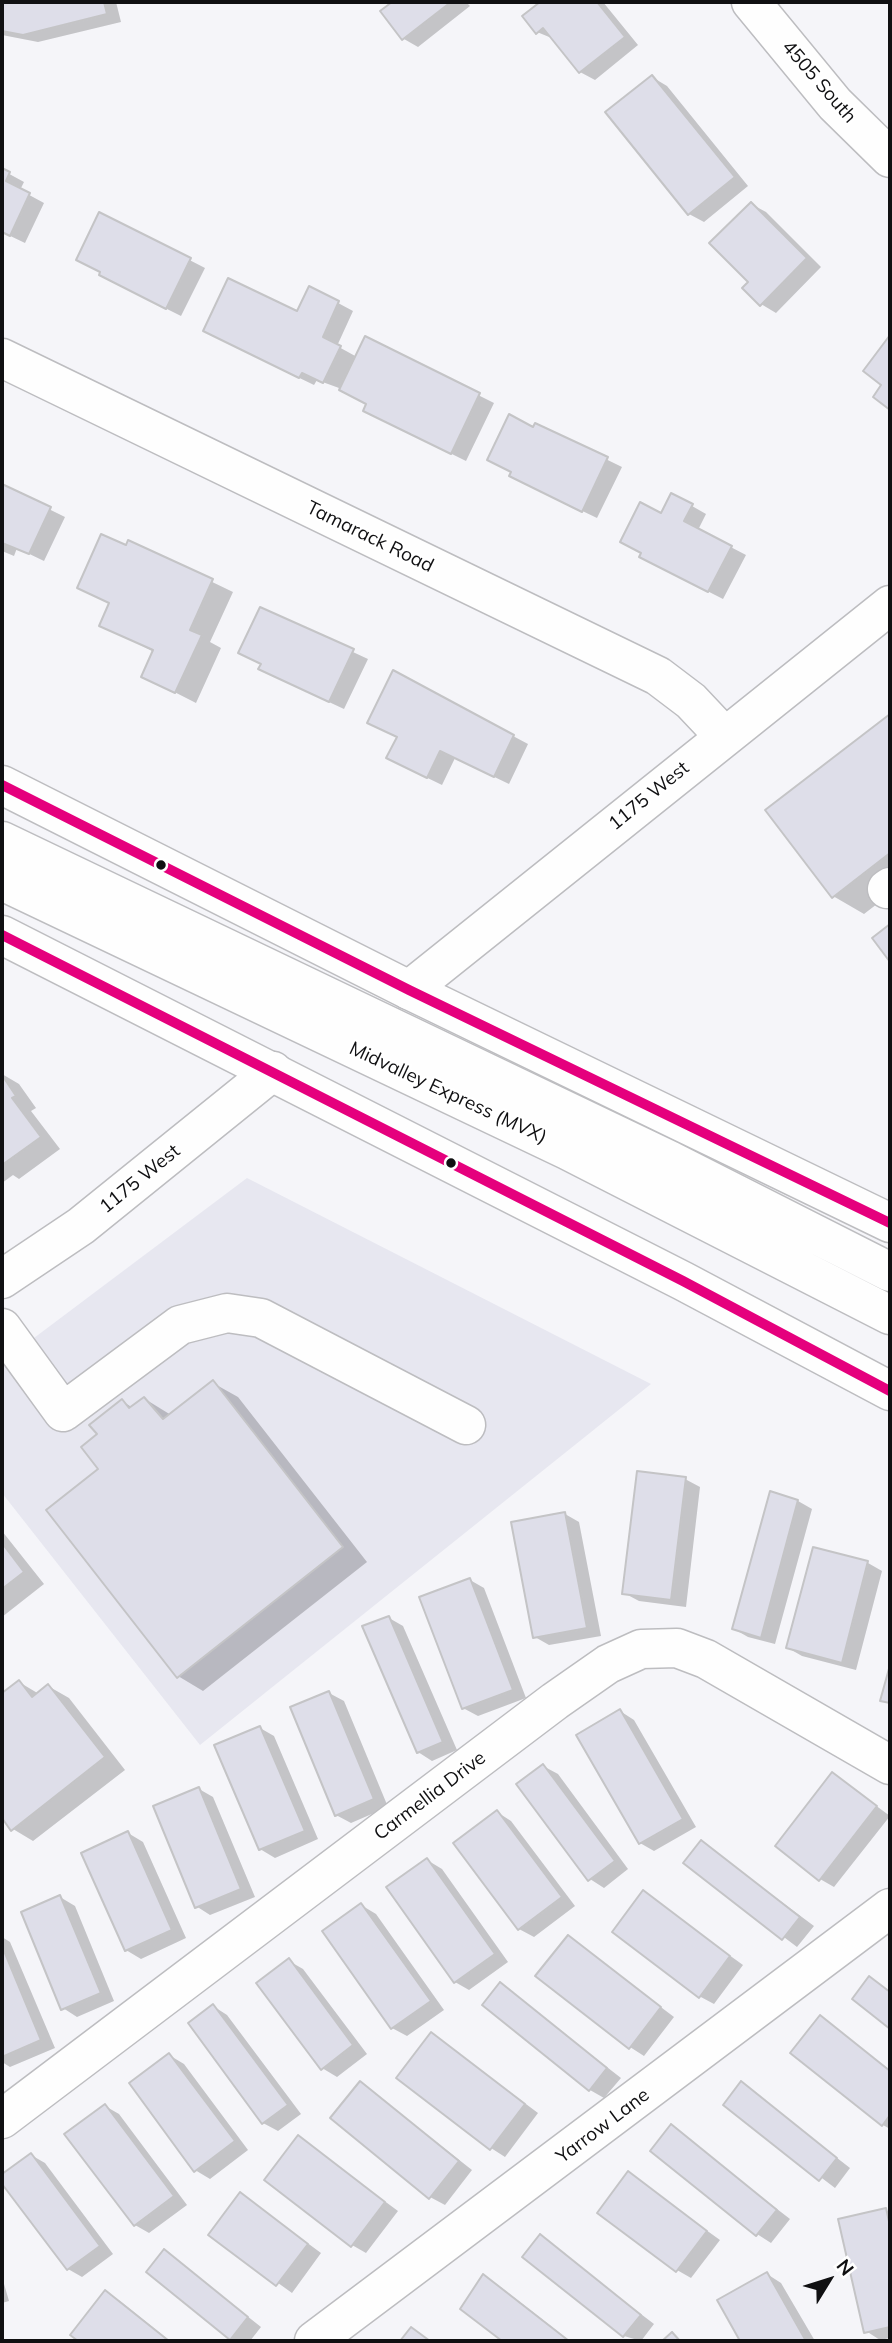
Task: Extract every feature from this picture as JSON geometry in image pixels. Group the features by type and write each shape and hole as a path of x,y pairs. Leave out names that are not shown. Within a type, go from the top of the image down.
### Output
{"street":[{"name":"4505 South","path":"751,2 835,104 890,158"},
{"name":"Tamarack Road","path":"2,358 658,676 691,701 724,736"},
{"name":"1175 West","path":"409,989 890,605"},
{"path":"2,785 409,989 890,1223"},
{"name":"Midvalley Express (MVX)","path":"2,841 671,1161 890,1272"},
{"name":"Midvalley Express (MVX)","path":"2,881 567,1150 890,1315"},
{"path":"2,935 682,1280 890,1391"},
{"name":"1175 West","path":"2,1279 81,1226 273,1071"},
{"path":"2,1328 64,1412 180,1325 228,1313 261,1318 466,1425"},
{"name":"Carmellia Drive","path":"2,2119 555,1701 608,1664 641,1649 677,1648 706,1659 890,1765"},
{"name":"Yarrow Lane","path":"314,2341 890,1908"}],"shaded area":[{"path":"247,1178 651,1384 200,1745 2,1493 2,1362"}],"building":[{"path":"2,2 104,2 107,14 23,35 2,31"},
{"path":"392,2 451,2 402,40 380,11"},
{"path":"540,2 597,2 625,37 579,73 543,28 536,34 522,16"},
{"path":"652,75 735,177 688,215 605,112"},
{"path":"2,168 10,172 6,181 30,193 10,236 2,232"},
{"path":"751,202 807,258 760,306 742,288 748,282 709,243"},
{"path":"99,212 191,258 166,309 99,275 100,272 76,260"},
{"path":"228,278 297,311 309,286 339,301 323,337 341,346 323,383 302,373 299,378 203,331"},
{"path":"890,335 890,410 873,397 881,385 863,371"},
{"path":"365,336 480,393 451,454 363,411 366,404 339,390"},
{"path":"509,414 533,427 535,423 608,457 582,512 509,476 511,472 487,460"},
{"path":"2,484 51,507 29,554 2,543"},
{"path":"671,493 693,504 684,521 732,546 708,592 639,557 641,553 620,542 640,502 661,513"},
{"path":"101,534 126,545 128,540 213,579 190,630 202,635 175,693 141,677 153,650 99,626 109,603 77,588"},
{"path":"260,607 354,649 329,702 258,669 261,664 238,653"},
{"path":"393,670 514,735 494,777 440,751 427,778 386,758 397,737 367,723"},
{"path":"890,714 890,853 832,898 765,810"},
{"path":"890,924 890,962 872,938"},
{"path":"2,1075 16,1096 12,1098 41,1137 2,1165"},
{"path":"213,1380 343,1547 177,1678 46,1510 98,1469 81,1447 97,1434 89,1425 122,1399 129,1408 144,1397 163,1419"},
{"path":"637,1471 686,1477 671,1600 622,1594"},
{"path":"770,1491 798,1500 761,1638 732,1629"},
{"path":"565,1512 587,1628 533,1638 511,1522"},
{"path":"2,1543 24,1572 2,1589"},
{"path":"813,1547 868,1561 842,1663 786,1648"},
{"path":"470,1578 513,1690 462,1709 419,1597"},
{"path":"389,1616 443,1742 417,1753 362,1626"},
{"path":"890,1665 890,1703 880,1701"},
{"path":"19,1680 32,1697 48,1684 105,1757 11,1831 2,1818 2,1693"},
{"path":"329,1691 374,1799 335,1816 290,1707"},
{"path":"620,1709 683,1819 639,1844 576,1735"},
{"path":"260,1726 305,1831 259,1850 214,1745"},
{"path":"543,1764 615,1861 588,1881 516,1784"},
{"path":"832,1772 877,1806 819,1881 775,1846"},
{"path":"199,1787 241,1889 195,1908 153,1806"},
{"path":"497,1810 562,1897 518,1930 453,1843"},
{"path":"128,1831 172,1930 125,1951 81,1853"},
{"path":"701,1840 800,1917 782,1940 683,1863"},
{"path":"427,1858 495,1954 454,1983 386,1887"},
{"path":"643,1890 730,1956 699,1998 612,1932"},
{"path":"60,1895 101,1993 61,2010 21,1912"},
{"path":"361,1903 431,2001 391,2029 322,1931"},
{"path":"568,1935 661,2007 629,2049 535,1976"},
{"path":"2,1946 41,2040 2,2057"},
{"path":"289,1958 353,2045 321,2070 256,1983"},
{"path":"869,1976 890,1992 890,2029 852,1999"},
{"path":"500,1982 607,2068 589,2091 482,2005"},
{"path":"213,2004 288,2105 262,2124 188,2023"},
{"path":"820,2015 890,2071 890,2115 882,2126 790,2053"},
{"path":"431,2032 525,2104 490,2150 396,2078"},
{"path":"169,2053 235,2141 194,2172 129,2083"},
{"path":"360,2081 459,2161 429,2199 330,2118"},
{"path":"741,2081 837,2158 819,2181 723,2105"},
{"path":"105,2104 174,2196 134,2226 64,2134"},
{"path":"671,2124 777,2210 756,2236 650,2151"},
{"path":"298,2135 385,2202 351,2247 264,2180"},
{"path":"31,2153 100,2246 67,2270 2,2184 2,2174"},
{"path":"628,2171 707,2231 676,2272 597,2213"},
{"path":"240,2192 308,2244 276,2286 208,2235"},
{"path":"886,2208 890,2226 890,2327 864,2333 838,2219"},
{"path":"540,2234 641,2315 623,2337 522,2257"},
{"path":"164,2249 248,2317 230,2340 146,2272"},
{"path":"767,2272 806,2341 740,2341 717,2300"},
{"path":"483,2274 569,2341 502,2341 460,2309"},
{"path":"105,2290 169,2341 78,2341 70,2335"},
{"path":"411,2327 430,2341 400,2341"},
{"path":"672,2332 680,2341 662,2341"}],"transit line":[{"path":"2,785 409,990 890,1223"},
{"path":"2,935 683,1281 890,1391"}]}
